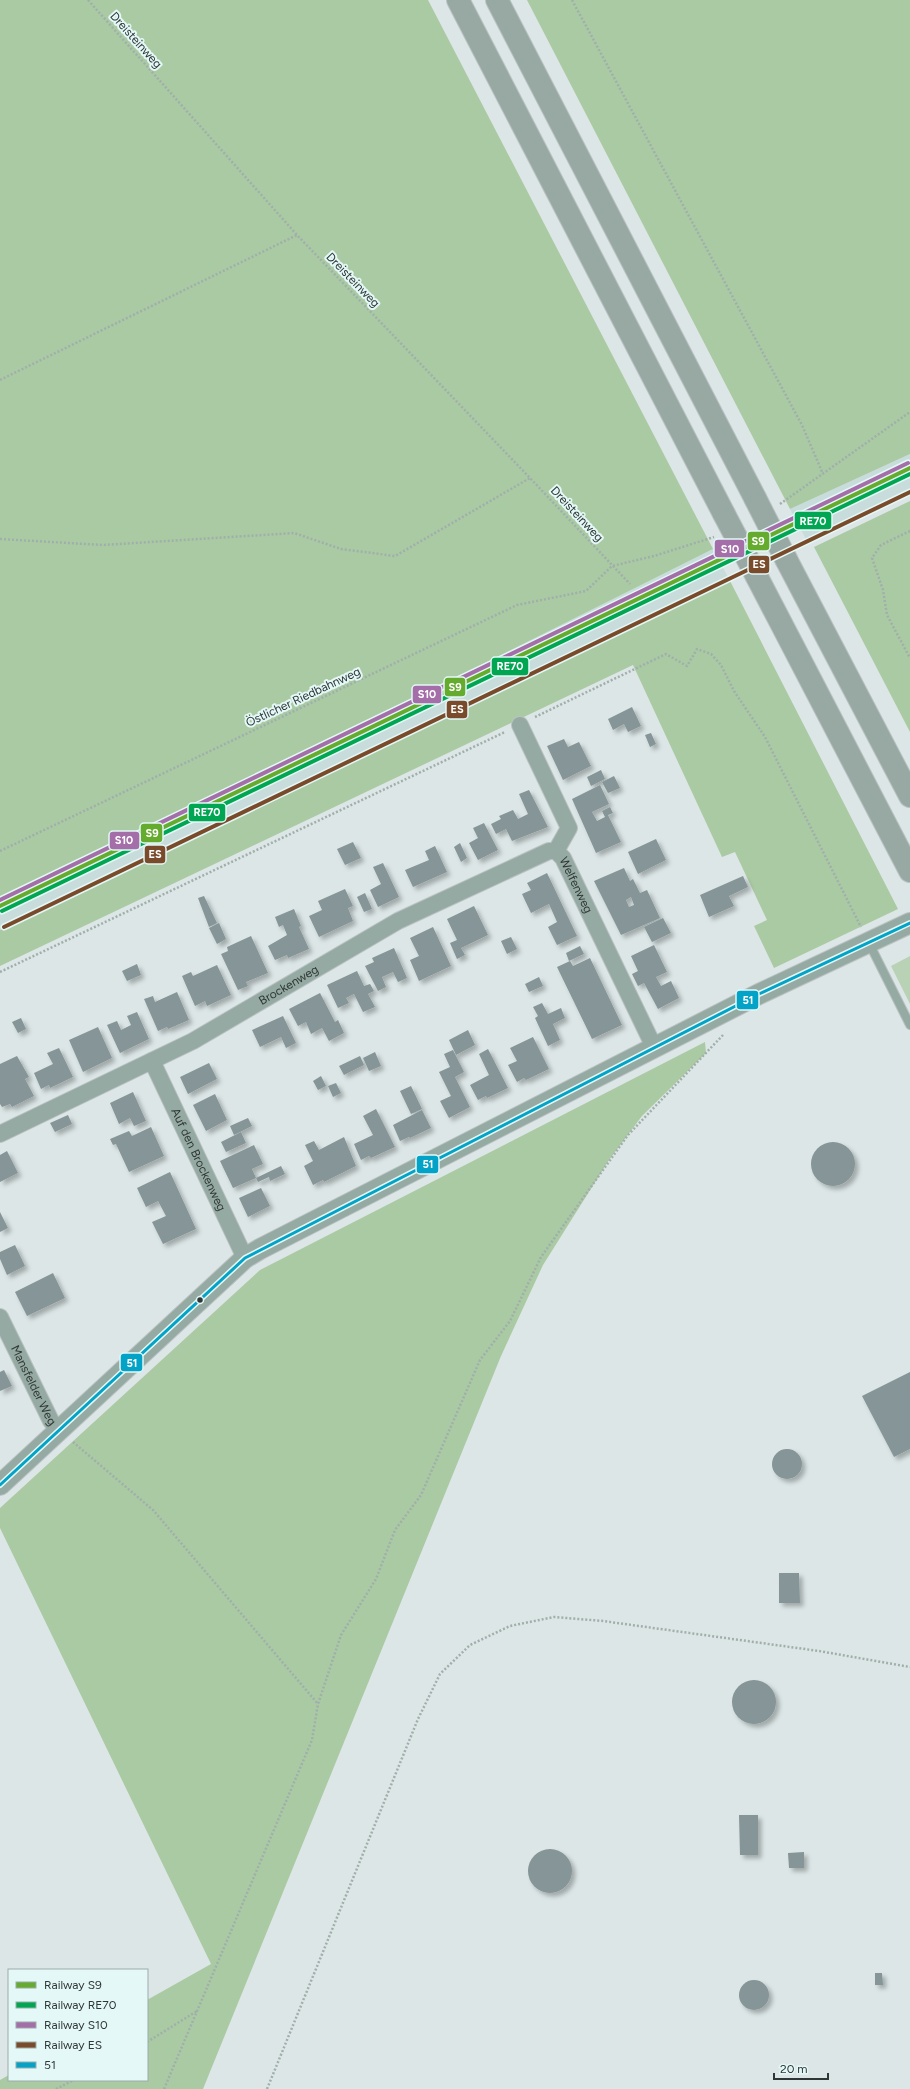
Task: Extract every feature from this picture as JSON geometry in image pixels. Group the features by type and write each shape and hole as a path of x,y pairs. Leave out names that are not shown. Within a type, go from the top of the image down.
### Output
{"highway":[{"path":"458,0 910,871"},
{"path":"497,0 910,796"}],"street":[{"name":"Welfenweg","path":"520,725 569,828 556,851 563,858 654,1047"},
{"name":"Brockenweg","path":"0,1134 193,1041 398,921 549,851 556,851"},
{"path":"0,1485 245,1258 274,1241 759,994 866,937 910,923"},
{"name":"Auf den Brockenweg","path":"152,1061 245,1258"},
{"name":"Mansfelder Weg","path":"0,1317 51,1421 59,1430"}],"lane":[{"path":"866,937 910,1024"}],"path":[{"name":"Dreisteinweg","path":"88,0 297,235 630,584"},
{"path":"572,0 798,418 823,474 910,412"},
{"path":"0,380 297,235"},
{"path":"0,539 103,545 294,533 341,549 395,556 530,478"},
{"path":"910,531 881,545 872,558 883,590 886,615 910,658"},
{"name":"Östlicher Riedbahnweg","path":"0,851 517,605 586,591 612,566"},
{"path":"0,972 666,654 688,666 697,649 710,654 721,665 734,691 765,737 866,937"},
{"path":"164,2089 312,1740 318,1704 346,1624 376,1579 395,1530 422,1496 480,1360 510,1321 541,1257 628,1135 725,1033"},
{"path":"59,1430 153,1510 318,1704"},
{"path":"267,2089 418,1719 440,1674 470,1646 510,1626 554,1617 603,1621 811,1650 910,1667"},
{"path":"148,2041 197,2011"},
{"path":"56,2089 72,2081"}],"shaded area":[{"path":"910,454 910,494 808,543 790,509"},
{"path":"713,549 729,579 0,930 0,897 493,659"}],"green space":[{"path":"0,0 428,0 713,549 493,659 0,897"},
{"path":"527,0 910,0 910,454 790,509"},
{"path":"910,501 910,732 814,547"},
{"path":"729,579 898,909 774,968 754,926 767,920 735,852 722,857 633,665 0,966 0,930"},
{"path":"910,956 910,1004 891,966"},
{"path":"705,1042 706,1053 642,1116 609,1160 543,1265 501,1356 203,2089 0,2089 0,2080 8,2076 8,2081 148,2081 148,1999 211,1964 0,1528 0,1508 260,1270"}],"building":[{"path":"632,707 641,726 628,732 624,724 613,730 608,719"},
{"path":"651,733 656,744 650,747 645,735"},
{"path":"564,739 568,747 579,742 591,766 563,780 547,746"},
{"path":"601,770 605,779 591,786 587,777"},
{"path":"614,776 620,788 608,793 602,782"},
{"path":"600,785 609,804 592,812 597,821 605,817 602,811 610,807 613,813 608,815 621,842 596,853 572,799"},
{"path":"529,790 548,827 512,841 506,829 496,834 491,824 501,819 499,816 513,810 518,819 528,814 519,794"},
{"path":"484,823 498,850 478,860 469,843 478,838 473,828"},
{"path":"656,839 666,860 638,874 628,852"},
{"path":"353,842 361,858 345,865 337,849"},
{"path":"460,843 467,858 461,862 454,847"},
{"path":"435,846 447,872 413,887 405,870 429,860 425,851"},
{"path":"383,863 399,897 378,907 370,890 381,884 373,867"},
{"path":"624,868 630,881 633,879 640,893 647,890 660,918 621,935 594,881","holes":["631,897 634,905 629,907 626,900"]},
{"path":"547,873 577,936 557,945 548,927 557,922 549,904 531,913 522,894 531,890 527,883"},
{"path":"743,876 748,887 729,896 734,906 709,917 700,895"},
{"path":"345,889 353,906 348,908 353,921 319,937 309,916 322,910 318,901"},
{"path":"365,893 372,909 364,912 357,897"},
{"path":"204,896 217,923 209,927 198,898"},
{"path":"474,906 488,935 461,948 465,955 457,959 450,943 457,940 447,919"},
{"path":"294,909 301,926 299,927 309,949 288,958 287,955 275,960 268,946 287,935 283,925 279,927 275,917"},
{"path":"663,918 671,933 652,942 644,927"},
{"path":"219,923 226,939 217,944 209,928"},
{"path":"433,927 451,966 419,981 410,960 419,956 410,938"},
{"path":"251,936 268,973 246,982 248,986 238,990 221,954 228,951 227,947"},
{"path":"511,937 517,949 507,954 501,941"},
{"path":"654,945 667,972 656,977 661,986 671,981 679,998 658,1009 644,983 638,986 632,974 638,971 631,956"},
{"path":"580,946 584,954 569,961 566,953"},
{"path":"394,948 407,978 398,982 393,972 382,977 386,987 378,991 365,966 374,962 372,958"},
{"path":"590,958 622,1025 592,1039 557,967 570,961 573,966"},
{"path":"137,964 141,975 127,981 122,971"},
{"path":"217,965 231,995 207,1006 205,1001 195,1006 182,976 191,972 193,976"},
{"path":"357,971 364,986 370,984 374,991 368,994 375,1007 363,1012 354,994 346,998 349,1003 338,1008 327,985"},
{"path":"539,977 543,986 529,992 525,984"},
{"path":"177,992 189,1020 168,1029 167,1027 158,1031 144,999 153,996 155,1002"},
{"path":"320,993 335,1022 338,1020 344,1033 329,1041 322,1028 311,1034 306,1022 298,1026 289,1009"},
{"path":"542,1003 548,1014 561,1008 565,1018 553,1024 560,1040 548,1046 535,1018 538,1016 533,1007"},
{"path":"137,1012 149,1039 120,1053 107,1025 117,1021 121,1030 131,1025 127,1016"},
{"path":"283,1016 296,1043 286,1048 281,1037 260,1047 252,1030"},
{"path":"21,1018 26,1029 18,1033 12,1022"},
{"path":"98,1027 112,1058 83,1072 69,1040"},
{"path":"468,1030 475,1045 456,1055 449,1040"},
{"path":"533,1037 549,1069 526,1080 524,1078 517,1082 508,1065 517,1061 510,1048"},
{"path":"59,1048 73,1077 50,1088 49,1085 41,1089 34,1073 53,1064 47,1053"},
{"path":"488,1049 508,1088 487,1098 486,1096 478,1100 470,1085 489,1075 479,1054"},
{"path":"453,1050 464,1072 455,1077 470,1107 449,1118 440,1101 451,1096 439,1072 450,1067 444,1054"},
{"path":"375,1052 381,1066 369,1071 363,1058"},
{"path":"17,1056 29,1077 25,1079 34,1096 12,1107 10,1104 2,1107 0,1104 0,1064"},
{"path":"360,1056 364,1065 344,1075 339,1066"},
{"path":"209,1063 217,1079 188,1094 180,1077"},
{"path":"321,1076 326,1086 318,1090 313,1081"},
{"path":"336,1083 341,1093 333,1097 328,1086"},
{"path":"411,1086 422,1109 411,1114 400,1091"},
{"path":"133,1092 146,1121 134,1126 130,1118 119,1124 110,1103"},
{"path":"215,1094 227,1120 206,1131 193,1105"},
{"path":"376,1109 395,1147 371,1158 369,1156 361,1160 354,1144 373,1135 363,1116"},
{"path":"422,1110 431,1128 400,1141 393,1125"},
{"path":"68,1115 72,1124 55,1132 50,1123"},
{"path":"248,1118 252,1126 234,1135 230,1126"},
{"path":"151,1127 164,1156 129,1172 116,1144 113,1145 110,1139 129,1131 132,1136"},
{"path":"241,1132 246,1143 226,1152 221,1142"},
{"path":"344,1137 356,1166 324,1182 323,1180 313,1185 304,1166 313,1161 305,1145 314,1141 319,1150"},
{"path":"833,1142 845,1146 851,1152 855,1164 851,1176 845,1182 833,1186 821,1182 815,1176 811,1164 815,1152 821,1146"},
{"path":"254,1145 263,1164 252,1169 256,1178 233,1188 220,1161"},
{"path":"7,1151 18,1173 0,1182 0,1155"},
{"path":"281,1166 285,1174 270,1181 269,1177 258,1182 256,1178"},
{"path":"170,1172 196,1229 163,1244 152,1222 166,1216 158,1201 146,1207 137,1188"},
{"path":"261,1188 270,1206 248,1217 239,1198"},
{"path":"0,1212 8,1228 0,1232"},
{"path":"15,1245 25,1266 7,1275 0,1259 0,1252"},
{"path":"53,1273 65,1298 27,1316 15,1292"},
{"path":"4,1370 12,1386 0,1391 0,1372"},
{"path":"910,1372 910,1449 894,1457 862,1396"},
{"path":"787,1449 793,1450 801,1458 801,1470 793,1478 787,1479 781,1478 773,1470 772,1464 773,1458 781,1450"},
{"path":"779,1573 799,1573 800,1603 779,1603"},
{"path":"754,1680 766,1684 772,1690 776,1702 772,1714 766,1720 754,1724 742,1720 736,1714 732,1702 736,1690 742,1684"},
{"path":"739,1815 758,1815 758,1855 740,1855"},
{"path":"550,1849 562,1853 568,1859 572,1871 568,1883 562,1889 550,1893 538,1889 532,1883 528,1871 532,1859 538,1853"},
{"path":"804,1852 804,1868 789,1868 788,1853"},
{"path":"875,1973 882,1973 883,1985 875,1985"},
{"path":"754,1980 760,1981 768,1989 768,2001 760,2009 754,2010 748,2009 740,2001 739,1995 740,1989 748,1981"}],"rail line":[{"name":"S10","path":"0,900 908,463"},
{"name":"S9","path":"0,906 910,468"},
{"name":"RE70","path":"2,911 910,474"},
{"name":"ES","path":"4,927 910,492"}],"transit line":[{"name":"51","path":"0,1485 245,1258 759,994 910,923"}]}
